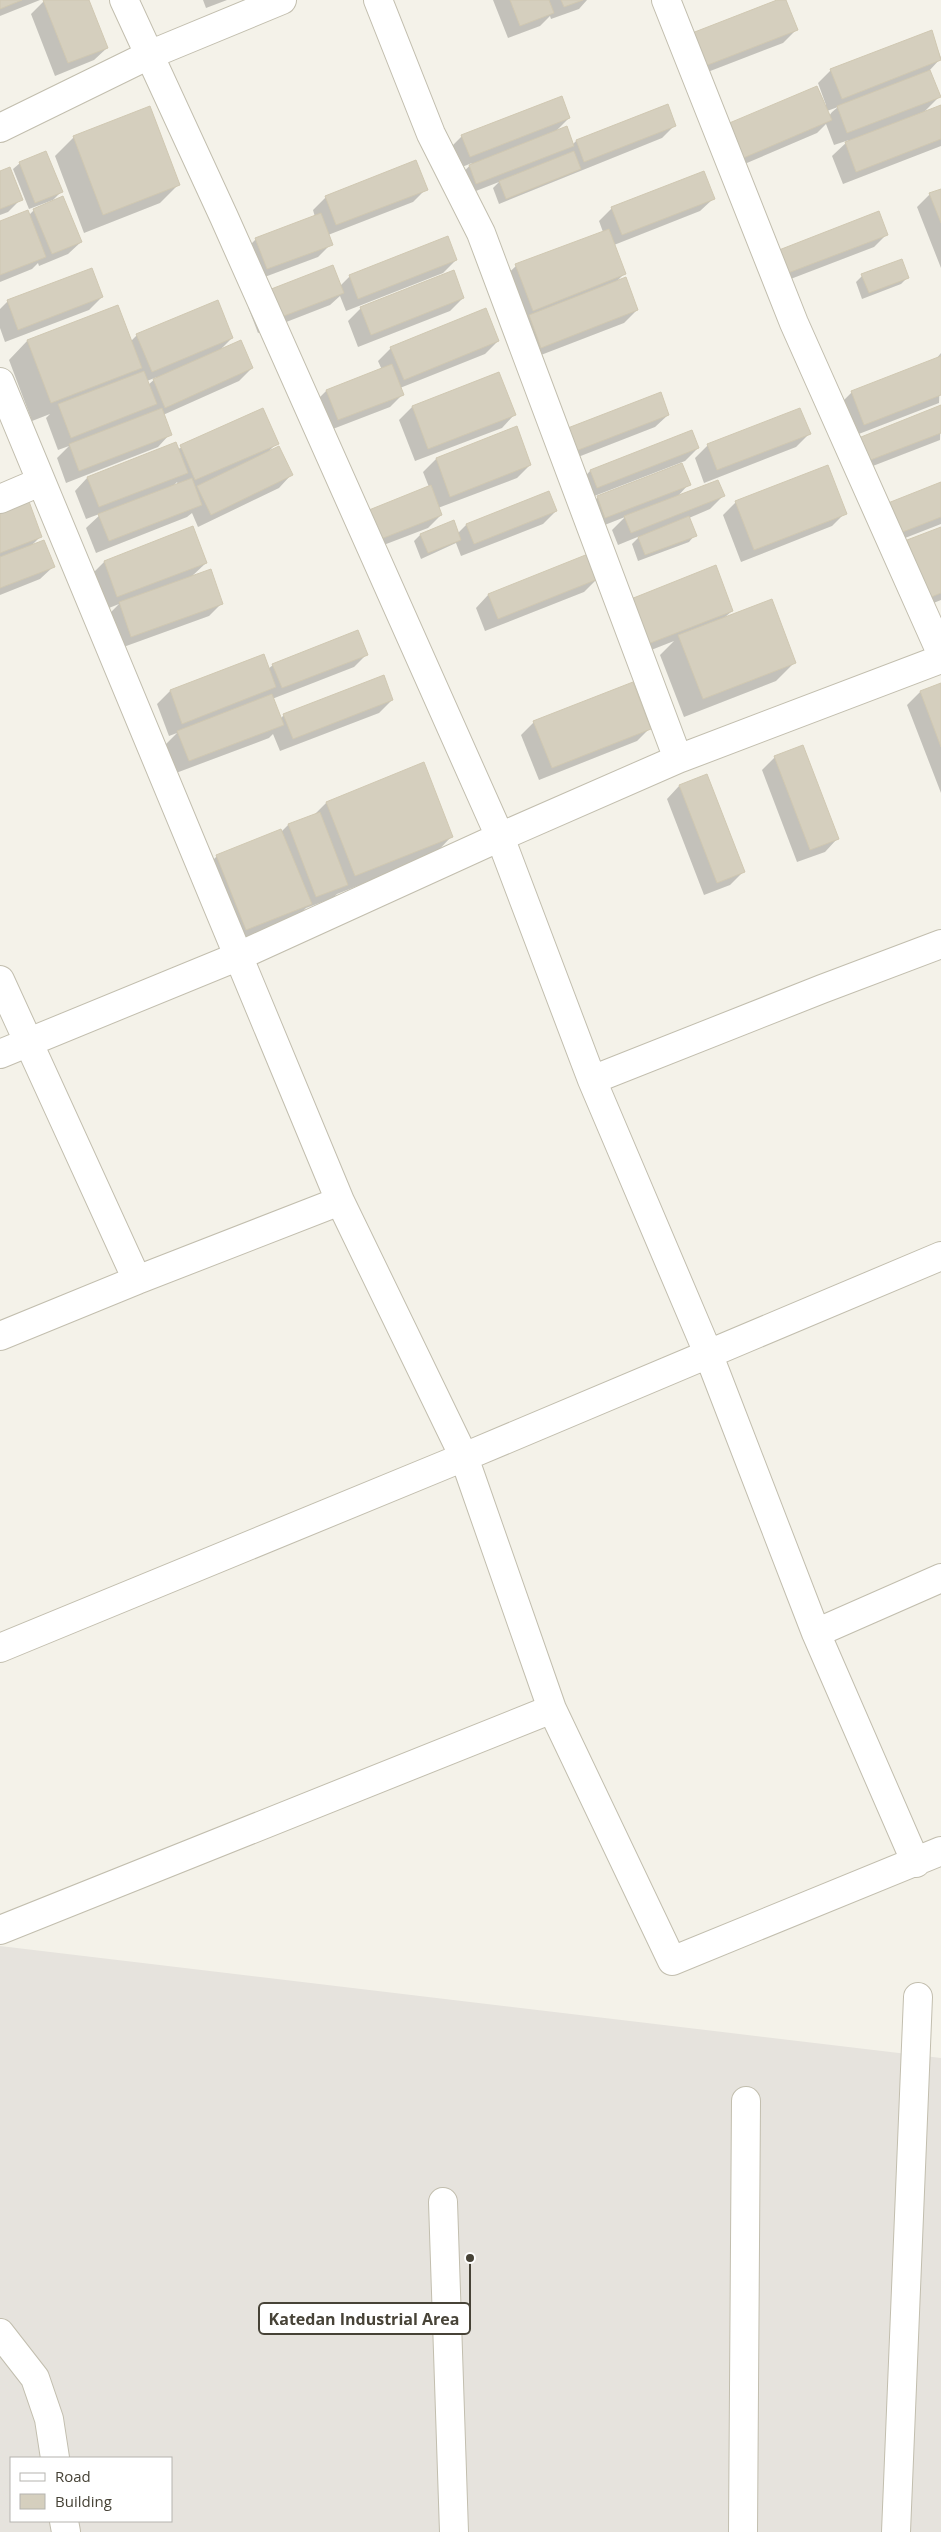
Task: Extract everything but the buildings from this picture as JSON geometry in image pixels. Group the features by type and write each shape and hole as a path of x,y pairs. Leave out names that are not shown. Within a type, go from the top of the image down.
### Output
{"street":[{"path":"124,0 228,226 500,837 592,1080 708,1353 816,1634 916,1863"},
{"path":"0,128 149,55 282,0"},
{"path":"378,0 431,134 481,233 678,759"},
{"path":"666,0 794,323 941,653"},
{"path":"0,382 340,1201 464,1458 552,1709 672,1961 916,1863 941,1851"},
{"path":"0,499 40,482"},
{"path":"0,1054 239,956 500,837 678,759 941,659"},
{"path":"592,1080 941,944"},
{"path":"0,980 27,1043 137,1280"},
{"path":"0,1336 340,1201"},
{"path":"0,1648 464,1458 708,1353 941,1256"},
{"path":"816,1634 941,1578"},
{"path":"0,1930 552,1709"},
{"path":"896,2532 918,1997"},
{"path":"743,2532 746,2101"},
{"path":"443,2202 454,2532"},
{"path":"0,2333 35,2378 49,2419 55,2457"}],"shaded area":[{"path":"0,1946 941,2058 941,2532 0,2532"}],"place":[{"name":"Katedan Industrial Area","path":"470,2258"}]}
